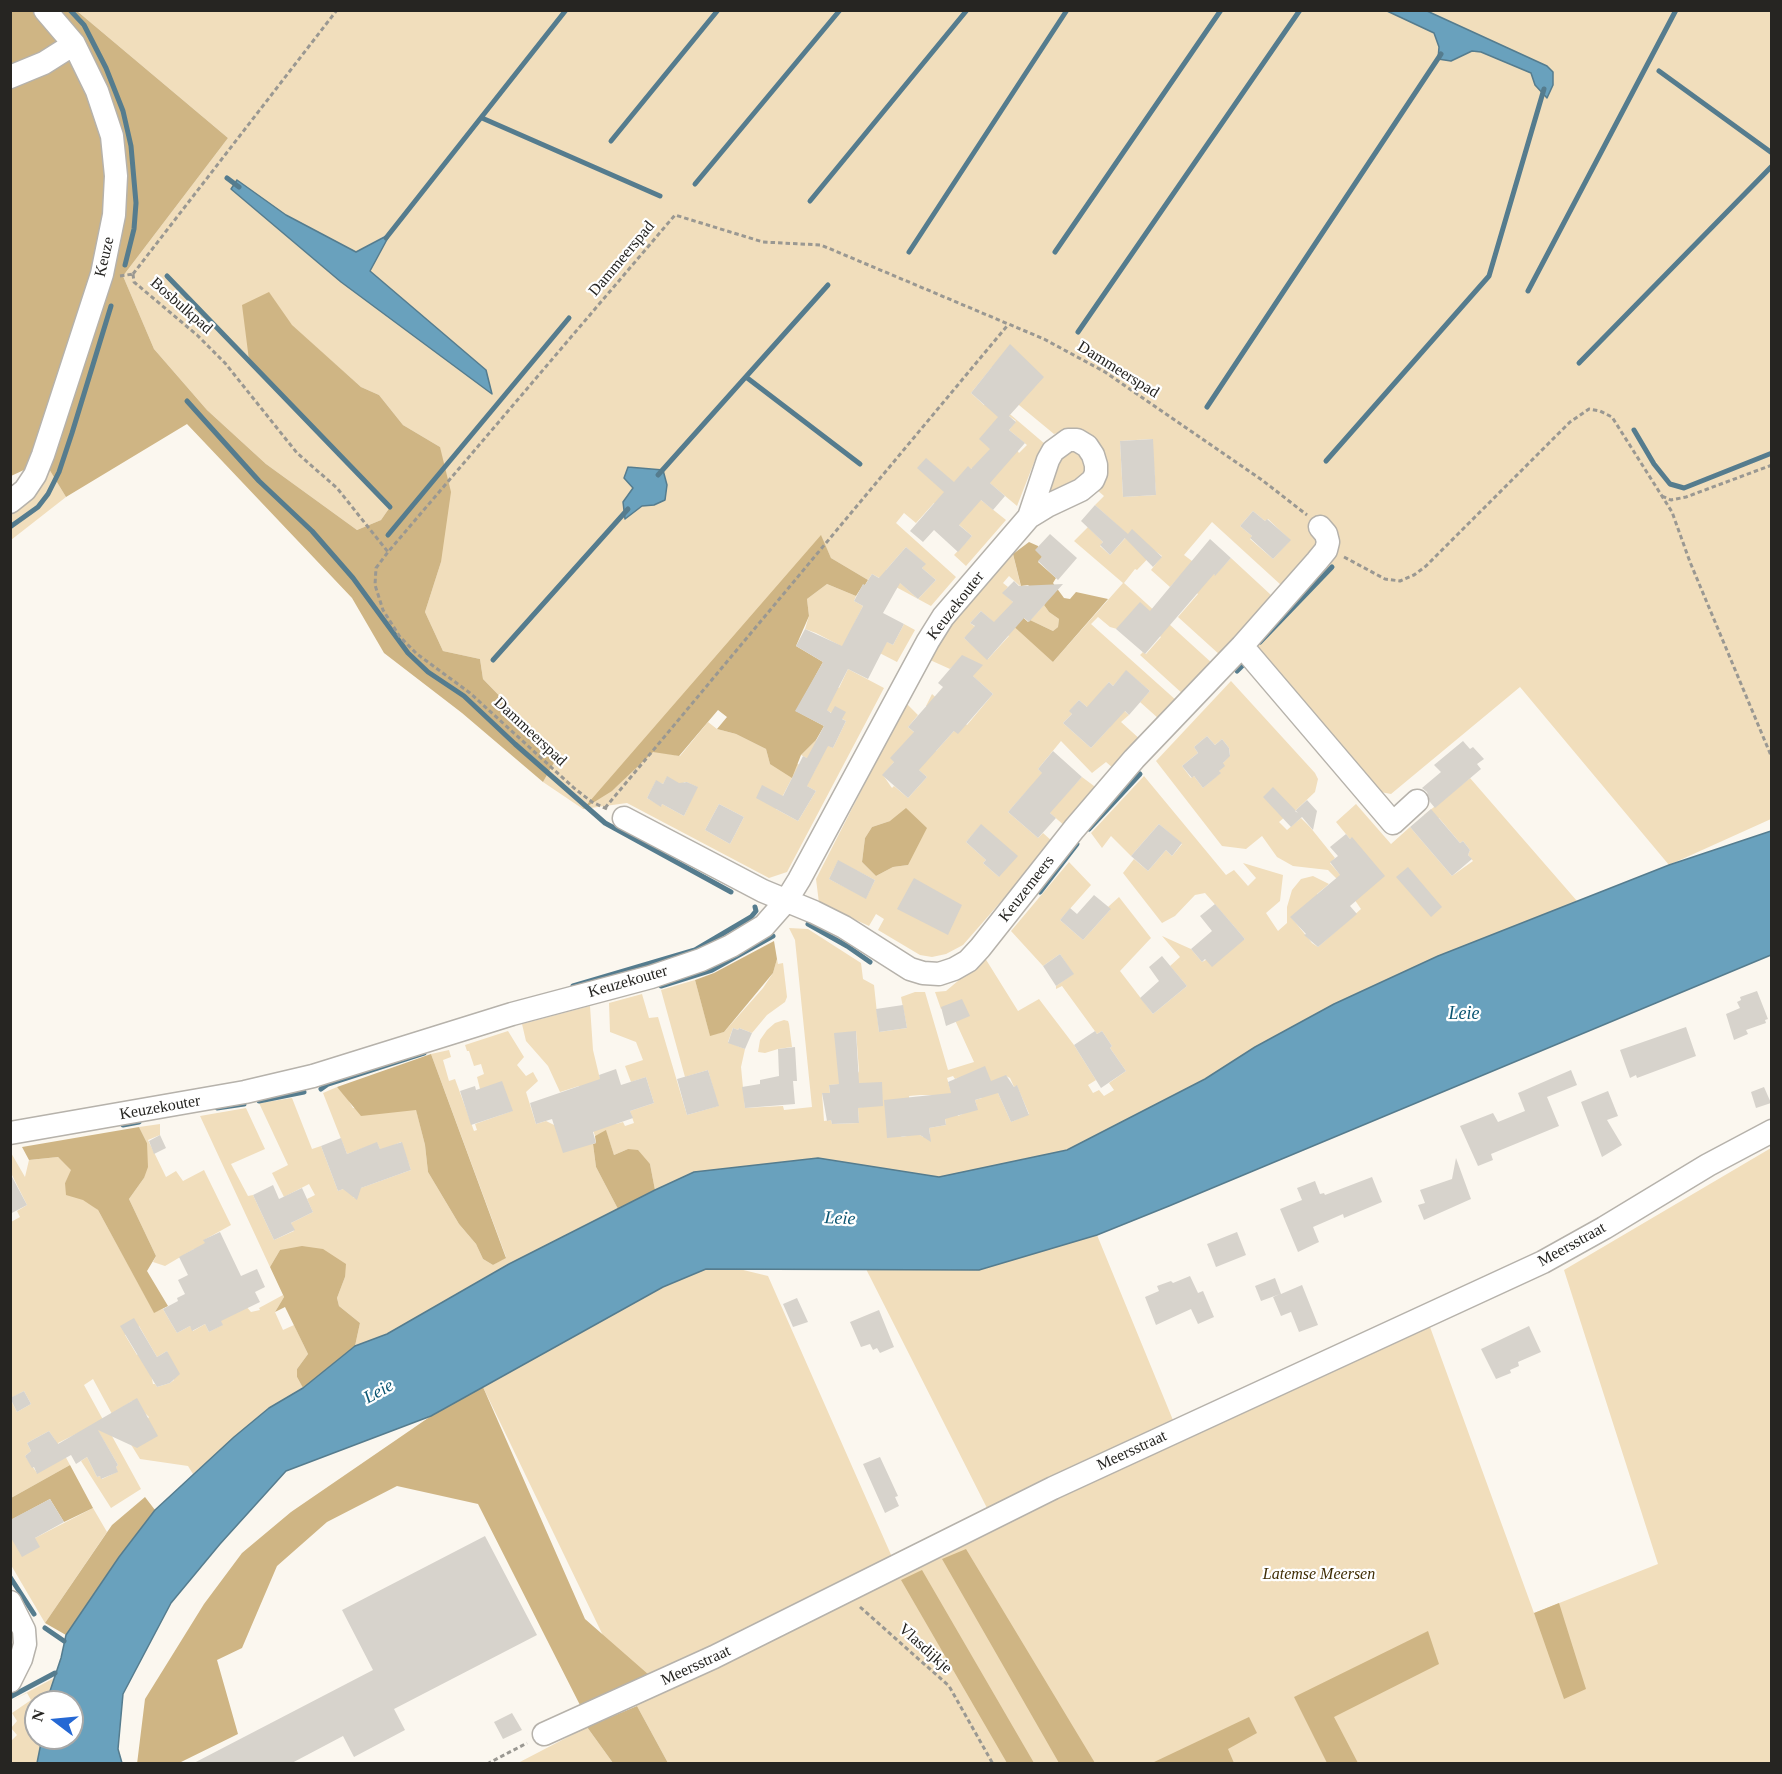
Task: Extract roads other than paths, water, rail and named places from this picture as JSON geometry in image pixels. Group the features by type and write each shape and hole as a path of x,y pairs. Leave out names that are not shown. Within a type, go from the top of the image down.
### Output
{"street":[{"name":"Keuze","path":"10,502 25,490 35,475 43,455 102,274 114,215 116,176 112,136 97,91 74,44 45,10"},
{"path":"10,77 44,63 74,44"},
{"name":"Keuzekouter","path":"10,1133 244,1092 306,1078 512,1014 651,977 701,960 731,946 764,926 786,901 943,617 1029,517"},
{"name":"Keuzemeers","path":"614,813 763,891 844,927 909,969 939,974 959,966 968,961 980,948 1074,829 1134,759 1242,646 1326,550 1328,542 1326,534 1320,527"},
{"path":"1242,646 1393,823 1418,801"},
{"name":"Meersstraat","path":"544,1734 714,1657 1053,1488 1544,1262 1708,1165 1772,1131"},
{"path":"10,1602 24,1630 25,1644 10,1681"}],"water":[{"path":"1387,11 1427,11 1547,66 1553,72 1553,85 1547,98 1535,85 1531,73 1481,52 1472,51 1451,61 1438,59 1439,47 1434,33"},
{"path":"237,180 286,215 356,252 390,234 370,271 486,370 492,394 341,282 231,189"},
{"path":"628,467 663,470 667,485 665,500 654,505 642,506 625,519 623,502 633,488 624,478"},
{"name":"Leie","path":"1771,831 1771,955 1097,1235 979,1270 706,1269 663,1287 431,1416 286,1471 220,1544 171,1603 123,1694 118,1749 122,1763 37,1763 40,1750 84,1750 84,1690 50,1690 66,1635 119,1557 155,1510 234,1437 269,1408 303,1388 355,1346 387,1334 509,1264 694,1172 818,1158 939,1177 1067,1150 1205,1079 1255,1047 1334,1004 1438,956 1669,865"}],"waterway":[{"path":"70,10 84,25 106,68 123,111 131,146 136,203 134,229 125,265"},
{"path":"386,238 566,10"},
{"path":"611,141 718,10"},
{"path":"695,184 840,10"},
{"path":"810,201 967,10"},
{"path":"909,252 1067,10"},
{"path":"1055,252 1221,10"},
{"path":"1078,332 1300,10"},
{"path":"1528,291 1676,10"},
{"path":"1207,407 1441,54"},
{"path":"1659,71 1772,153"},
{"path":"1326,461 1489,276 1544,89"},
{"path":"482,118 660,196"},
{"path":"1579,363 1772,166"},
{"path":"227,178 239,187"},
{"path":"167,276 390,507"},
{"path":"658,475 828,285"},
{"path":"10,527 38,507 48,494 59,472 111,306"},
{"path":"388,535 569,318"},
{"path":"746,377 860,464"},
{"path":"187,401 259,481 312,531 353,578 408,653 428,672 464,696 605,823 731,892"},
{"path":"1634,430 1654,464 1670,484 1684,488 1772,453"},
{"path":"493,660 628,509"},
{"path":"1260,642 1332,567"},
{"path":"1237,671 1247,661"},
{"path":"1089,829 1140,774"},
{"path":"1040,892 1077,844"},
{"path":"573,986 695,950 751,917 756,911 755,907"},
{"path":"808,924 870,962"},
{"path":"661,986 712,970 773,936"},
{"path":"321,1089 328,1084 424,1053"},
{"path":"259,1101 304,1092"},
{"path":"217,1108 244,1104"},
{"path":"123,1125 139,1122"},
{"path":"10,1577 34,1614"},
{"path":"45,1628 64,1641"},
{"path":"10,1697 55,1673"}],"park label":[{"name":"Latemse Meersen","path":"1319,1575"}]}
